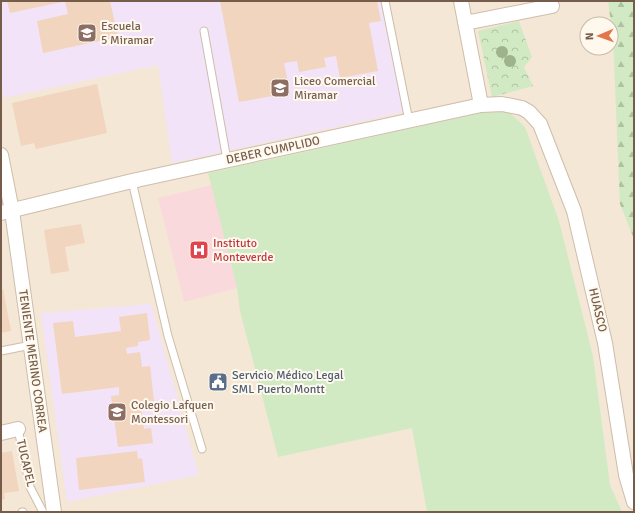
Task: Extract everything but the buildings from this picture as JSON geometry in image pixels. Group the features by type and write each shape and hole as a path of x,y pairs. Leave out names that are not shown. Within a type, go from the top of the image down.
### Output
{"street":[{"path":"461,1 481,105"},
{"path":"465,23 552,6"},
{"name":"DEBER CUMPLIDO","path":"6,212 132,181 481,105 502,104 522,108 529,112 540,124"},
{"name":"HUASCO","path":"540,124 574,211 605,343 626,475 634,502"},
{"name":"TENIENTE MERINO CORREA","path":"1,154 6,212 31,344 54,512"},
{"name":"TUCAPEL","path":"1,433 18,429"}],"lane":[{"path":"385,1 409,121"},
{"path":"204,31 227,160"},
{"path":"132,181 168,336 202,449"},
{"path":"1,351 31,344"},
{"name":"TUCAPEL","path":"18,429 30,487 42,512"}],"shaded area":[{"path":"1,1 634,1 634,512 1,512"},
{"name":"Liceo Comercial Miramar","path":"1,1 382,1 403,112 172,163 158,65 4,98 1,84"},
{"name":"Instituto Monteverde","path":"212,185 237,288 184,302 158,198"},
{"name":"Colegio Lafquen Montessori","path":"151,304 199,475 67,502 41,313"}],"green space":[{"path":"608,1 634,1 634,239 620,204 614,56 619,56 619,16 610,16"},
{"path":"519,21 532,57 524,67 533,86 492,97 478,31"},
{"path":"490,111 509,112 525,127 559,221 593,356 610,485 622,512 427,512 412,428 278,457 240,311 237,288 208,173"}],"place":[{"name":"Escuela 5 Miramar","path":"87,33"},
{"name":"Liceo Comercial Miramar","path":"280,88"},
{"name":"Instituto Monteverde","path":"199,250"},
{"name":"Servicio Médico Legal SML Puerto Montt","path":"218,382"},
{"name":"Colegio Lafquen Montessori","path":"117,412"}]}
